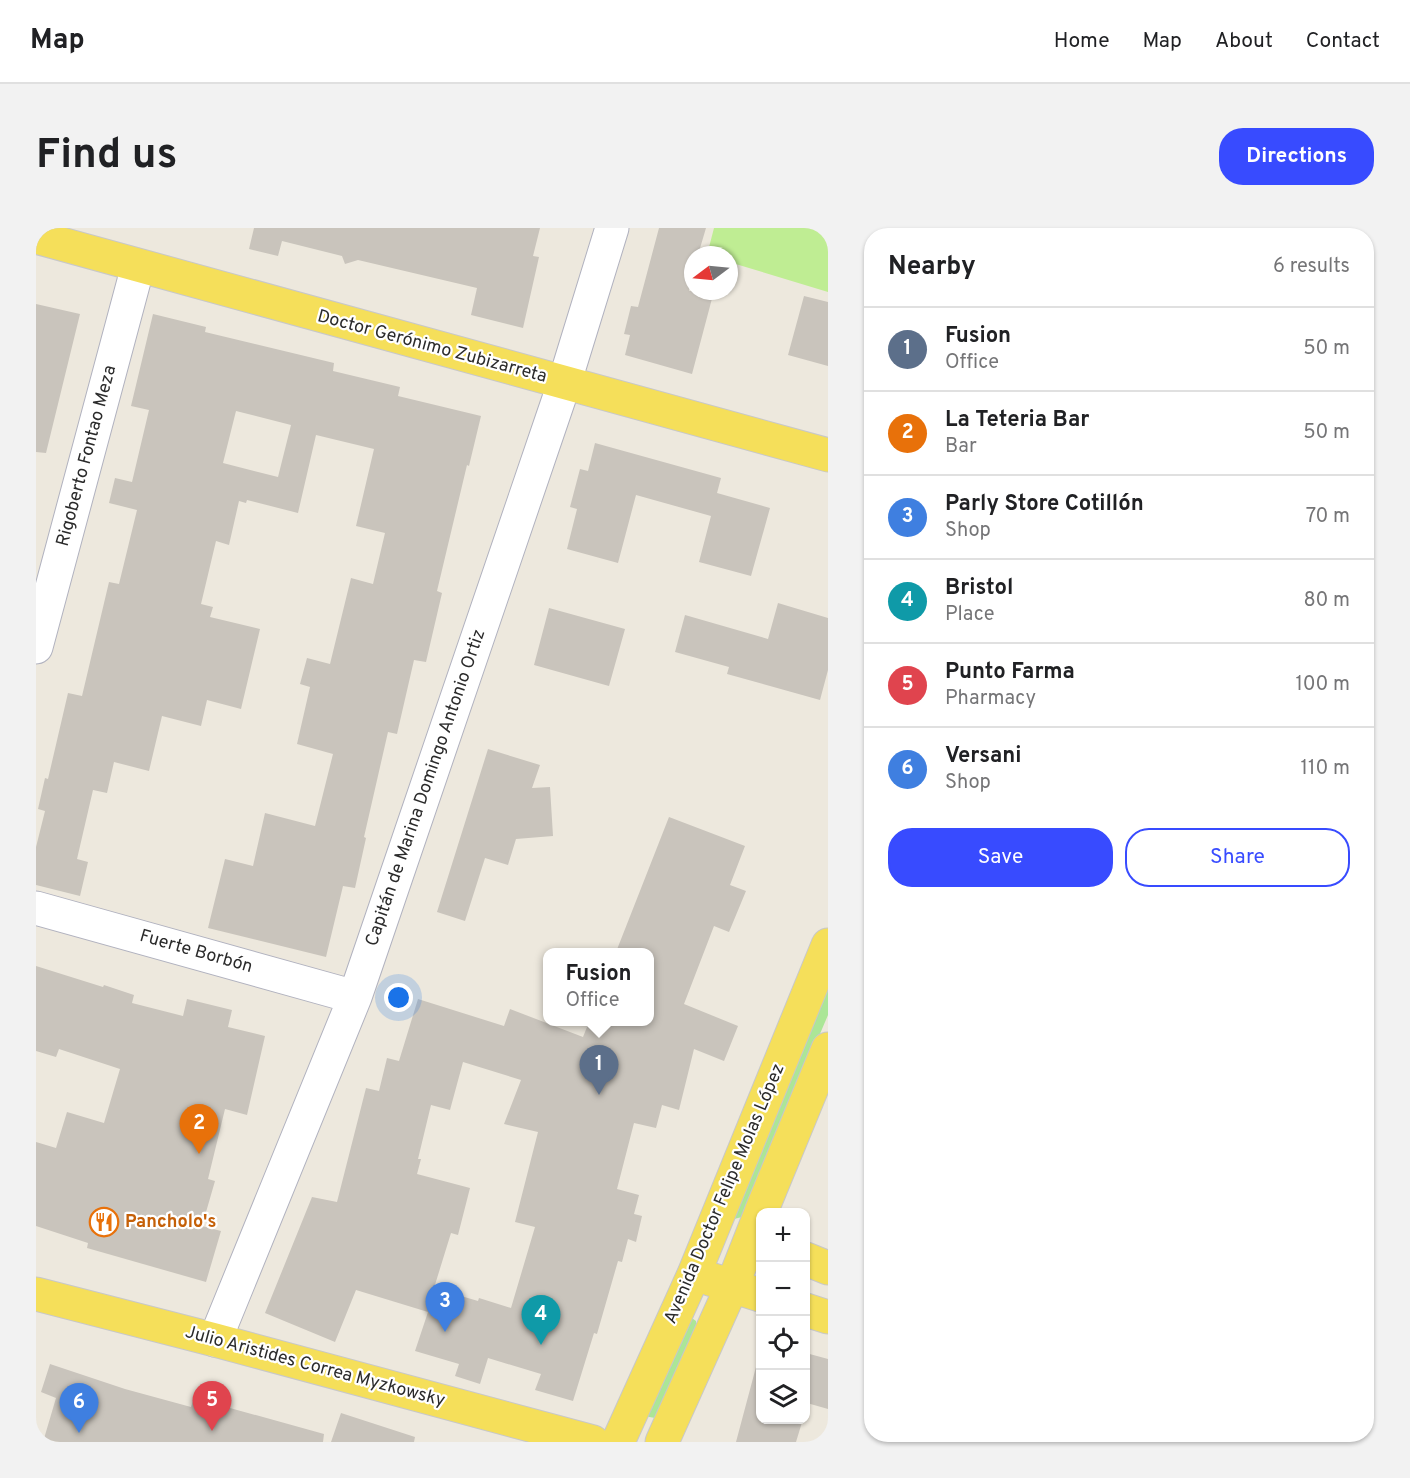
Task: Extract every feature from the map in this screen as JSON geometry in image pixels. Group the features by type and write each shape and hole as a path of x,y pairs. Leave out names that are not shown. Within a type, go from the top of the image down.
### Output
{"main road":[{"name":"Doctor Gerónimo Zubizarreta","path":"36,237 828,455"},
{"name":"Avenida Doctor Felipe Molas López","path":"618,1442 714,1227 828,945"},
{"path":"765,1208 828,1049"},
{"path":"714,1227 756,1227"},
{"path":"662,1442 746,1290 756,1238"},
{"path":"810,1261 828,1268"},
{"path":"694,1274 746,1290"},
{"name":"Julio Aristides Correa Myzkowsky","path":"36,1294 594,1442"},
{"path":"810,1311 828,1317"}],"street":[{"name":"Capitán de Marina Domingo Antonio Ortiz","path":"215,1340 355,997 564,384 612,228"},
{"name":"Rigoberto Fontao Meza","path":"36,647 138,266"},
{"name":"Fuerte Borbón","path":"36,908 355,997"}],"green space":[{"path":"714,228 814,228 828,232 828,292 738,265 738,246 709,246"},
{"path":"828,974 828,1015 742,1217 734,1219"},
{"path":"689,1316 696,1321 696,1326 655,1418 644,1416"}],"building":[{"path":"254,228 540,228 533,256 539,257 523,328 471,315 477,288 358,260 345,264 342,256 282,241 278,256 249,249"},
{"path":"659,228 706,228 701,246 684,246 684,300 712,300 692,374 625,355 630,335 624,334 631,306 638,307"},
{"path":"804,296 828,302 828,366 788,355"},
{"path":"36,304 80,314 46,453 36,452"},
{"path":"153,314 206,327 205,332 334,363 333,371 400,387 398,396 481,416 437,591 442,593 426,662 414,660 397,734 388,732 355,888 343,886 326,957 208,928 225,859 253,866 265,813 315,826 333,754 297,744 310,687 300,684 307,658 330,664 351,578 373,584 385,533 356,526 374,449 316,435 298,513 247,500 246,503 239,501 229,545 216,541 201,604 213,607 210,617 260,629 241,709 207,700 201,726 162,716 149,771 114,762 107,793 93,790 77,859 88,862 80,896 36,885 36,847 45,811 38,809 45,778 48,779 68,693 82,696 109,582 119,584 137,510 109,503 115,478 132,482 149,410 131,406","holes":["236,411 291,425 278,477 223,463"]},
{"path":"595,443 721,478 717,493 770,508 751,576 699,562 711,516 636,495 618,563 567,549 577,509 570,507 580,469 588,471"},
{"path":"778,603 828,618 828,670 820,700 727,674 729,667 675,652 685,615 768,639"},
{"path":"549,608 625,629 609,686 534,665"},
{"path":"488,749 540,765 532,788 550,787 553,836 516,839 508,865 485,858 465,921 437,912"},
{"path":"669,817 745,846 730,885 746,891 729,932 714,926 684,1004 738,1026 724,1061 694,1049 679,1110 662,1105 656,1128 634,1123 617,1189 639,1195 634,1214 642,1216 636,1242 628,1239 622,1262 618,1261 597,1334 594,1333 573,1401 535,1390 541,1374 488,1358 480,1384 455,1376 459,1364 415,1351 428,1312 356,1290 335,1342 265,1313 312,1197 337,1202 366,1088 379,1091 387,1058 399,1061 418,999 504,1026 510,1009 543,1022 543,1026 554,1026 583,1037 587,1026 654,1026 654,948 618,948","holes":["463,1062 521,1080 504,1124 538,1132 515,1222 535,1227 511,1308 434,1288 451,1233 458,1235 470,1188 417,1174 421,1159 418,1159 431,1105 450,1110"]},
{"path":"36,966 134,995 132,1003 183,1016 187,999 232,1010 228,1027 265,1036 247,1115 225,1109 208,1179 215,1181 202,1226 221,1231 206,1282 87,1248 88,1243 36,1226 36,1142 56,1148 67,1112 104,1123 120,1069 59,1049 56,1057 36,1051"},
{"path":"810,1354 828,1359 828,1409 810,1404"},
{"path":"50,1364 125,1389 191,1407 194,1398 324,1434 323,1442 43,1442 56,1398 41,1392"},
{"path":"756,1367 756,1424 801,1424 796,1442 736,1442"},
{"path":"341,1413 415,1437 414,1442 331,1442"}],"place":[{"name":"Fusion","path":"599,1095"},
{"name":"La Teteria Bar","path":"199,1154"},
{"name":"Pancholo's","path":"104,1222"},
{"name":"Parly Store Cotillón","path":"445,1332"},
{"name":"Bristol","path":"541,1345"},
{"name":"Punto Farma","path":"212,1431"},
{"name":"Versani","path":"79,1433"}]}
